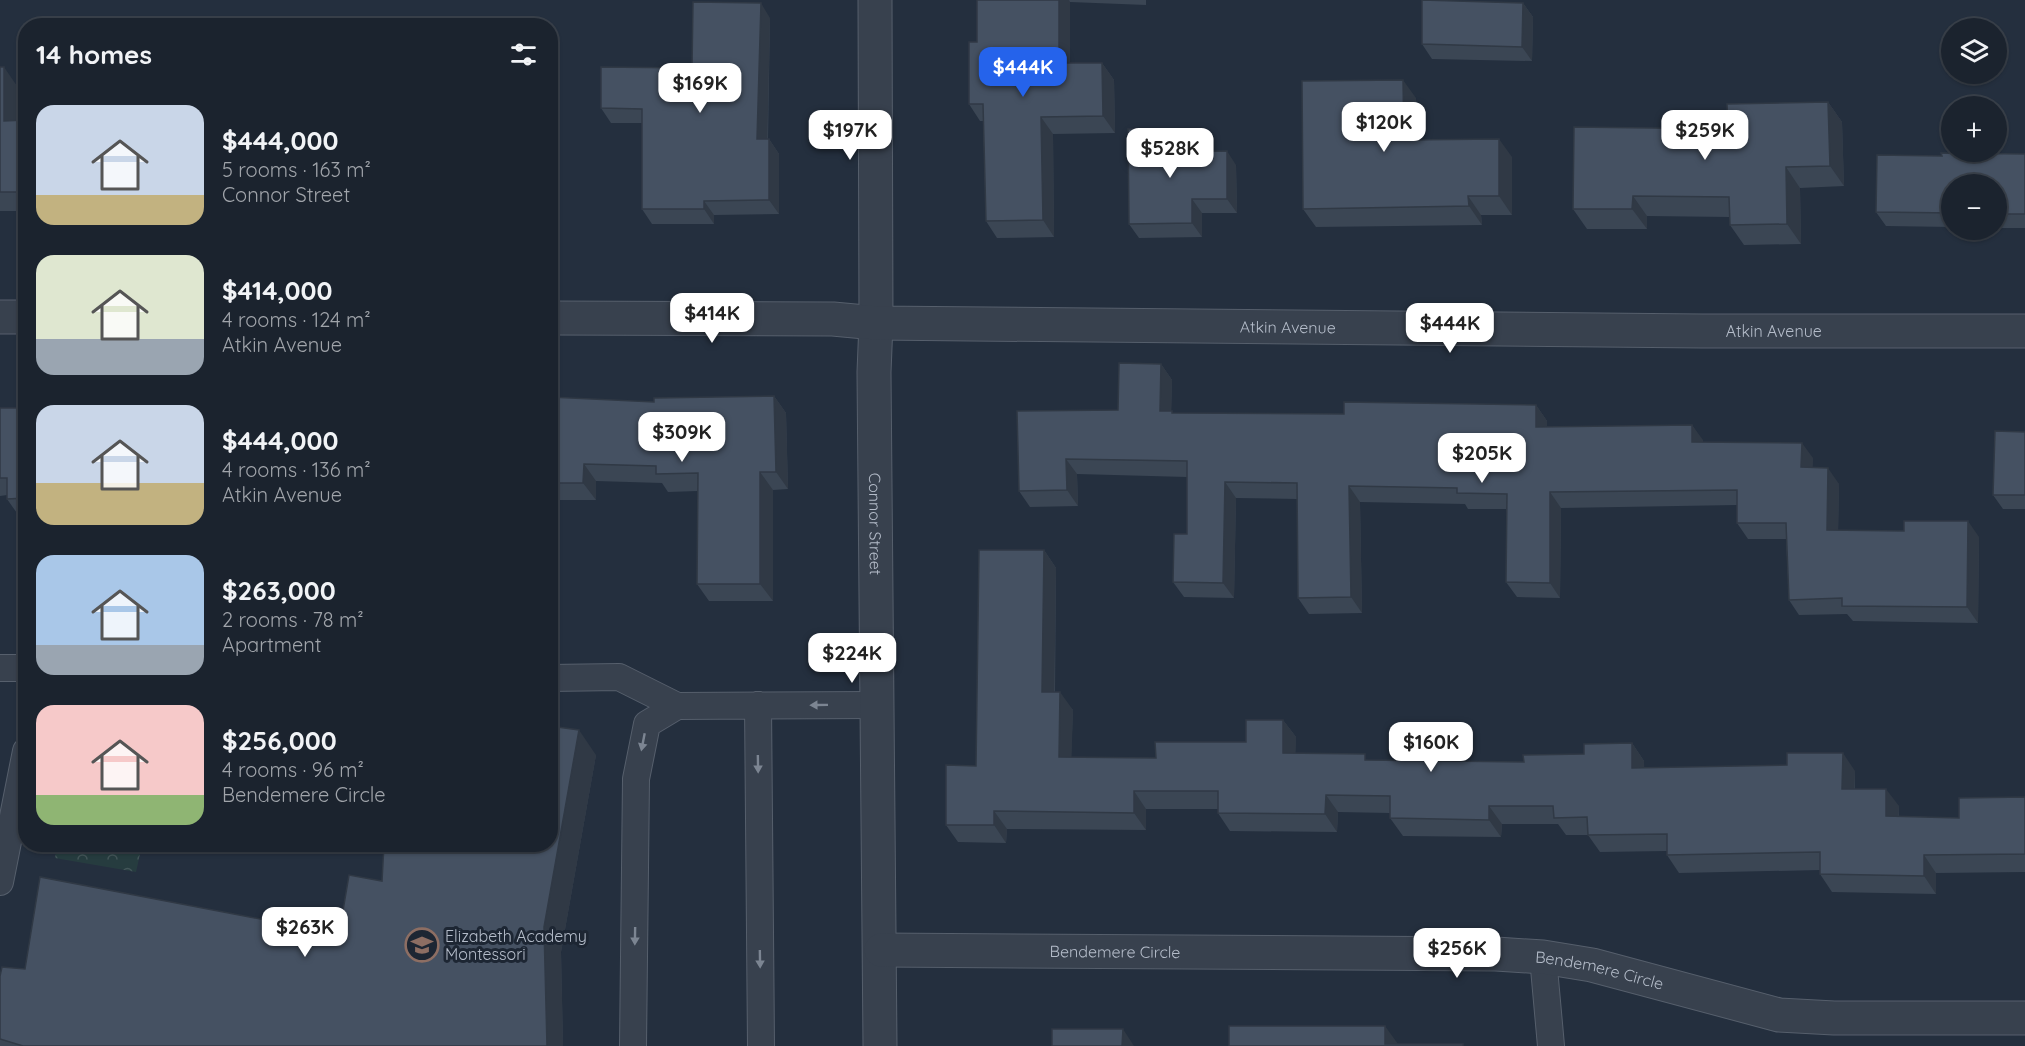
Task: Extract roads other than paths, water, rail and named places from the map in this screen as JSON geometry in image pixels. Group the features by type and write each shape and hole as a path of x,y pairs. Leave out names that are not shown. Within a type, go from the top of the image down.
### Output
{"street":[{"name":"Connor Street","path":"875,0 876,323 874,372 881,950 880,1046"},
{"path":"0,316 18,317"},
{"name":"Atkin Avenue","path":"558,318 833,319 876,323 1702,331 2025,331"},
{"name":"Bendemere Circle","path":"881,950 1496,954 1544,957 1592,965 1779,1015 1834,1018 2025,1018"}],"lane":[{"path":"0,668 18,668"},
{"path":"558,678 619,677 677,706 877,705"},
{"path":"758,705 761,1046"},
{"path":"633,1046 636,779 647,724 677,706"},
{"path":"0,882 18,791"},
{"path":"1544,957 1551,1046"}],"place":[{"name":"Elizabeth Academy Montessori","path":"422,945"}]}
